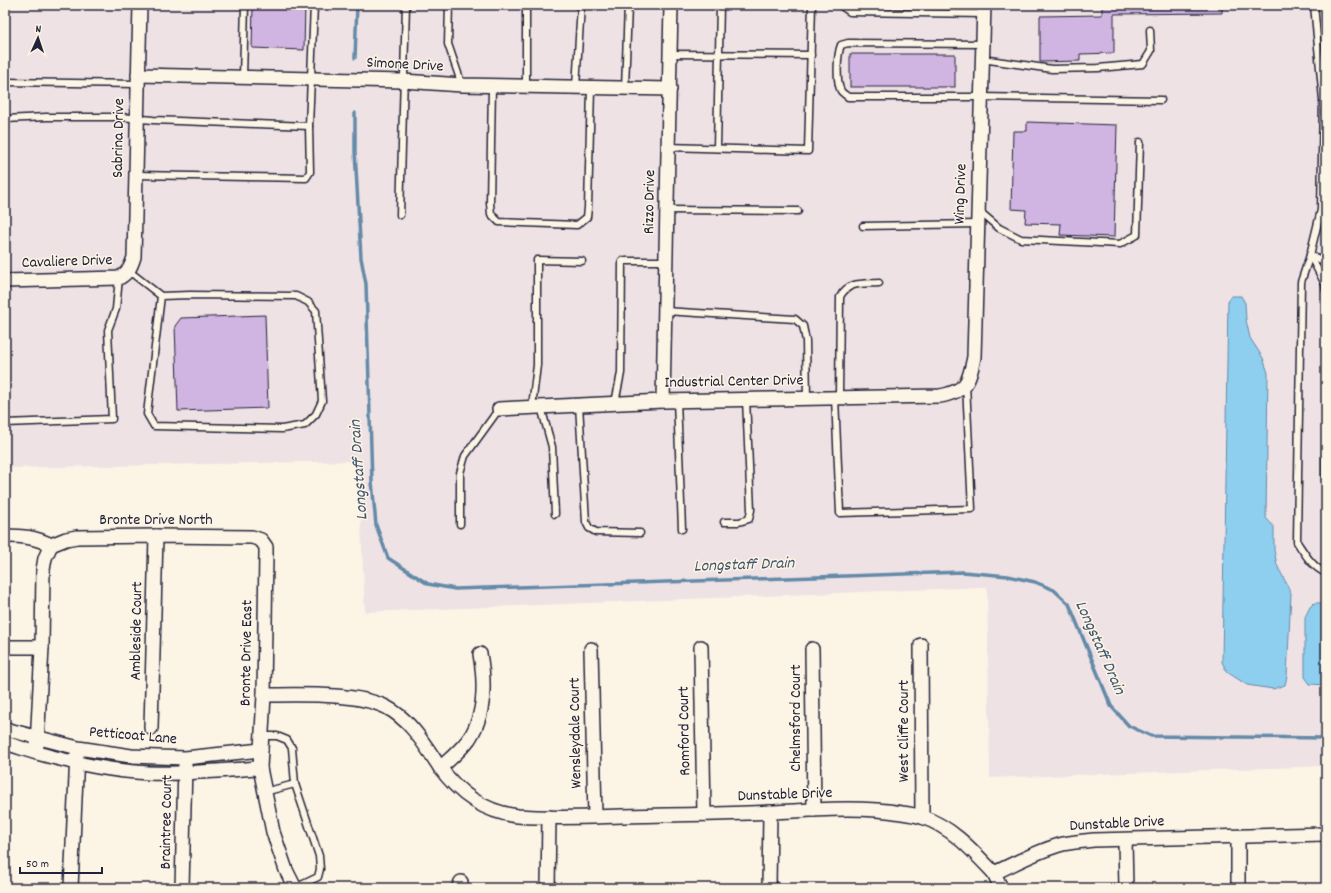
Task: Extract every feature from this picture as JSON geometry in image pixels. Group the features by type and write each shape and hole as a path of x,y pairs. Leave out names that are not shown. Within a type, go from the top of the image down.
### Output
{"street":[{"name":"Sabrina Drive","path":"124,274 134,257 140,5"},
{"name":"Rizzo Drive","path":"663,401 671,5"},
{"name":"Wing Drive","path":"966,384 971,372 974,357 984,9"},
{"name":"Simone Drive","path":"138,80 243,77 403,81 492,86 670,89"},
{"name":"Cavaliere Drive","path":"5,281 124,274"},
{"name":"Industrial Center Drive","path":"499,408 677,400 940,396 952,394 966,384"},
{"path":"5,536 32,537 51,545 45,558 43,570 42,647 36,753"},
{"name":"Ambleside Court","path":"151,728 156,536"},
{"name":"Bronte Drive North","path":"51,545 66,539 77,537 252,537 262,540"},
{"name":"Bronte Drive East","path":"262,540 266,548 266,553 264,695 260,768 269,817 277,847 295,888"},
{"name":"West Cliffe Court","path":"921,645 922,817"},
{"path":"5,647 42,647"},
{"name":"Romford Court","path":"701,647 704,814"},
{"name":"Wensleydale Court","path":"591,649 595,816"},
{"name":"Chelmsford Court","path":"812,650 814,810"},
{"path":"440,768 462,748 477,724 482,707 484,681 480,654"},
{"name":"Dunstable Drive","path":"264,695 341,696 370,701 387,707 414,729 440,768 466,795 477,803 490,809 518,816 549,817 704,814 814,810 862,810 892,812 922,817 941,826 958,837 972,849 994,873 1062,844 1094,840 1326,834"},
{"name":"Petticoat Lane","path":"5,728 78,748 132,756 186,758 261,750"},
{"name":"Petticoat Lane","path":"5,743 36,753 77,763 147,772 185,773 260,768"},
{"path":"71,888 78,748"},
{"name":"Braintree Court","path":"182,888 186,758"},
{"path":"769,888 770,812"},
{"path":"548,888 549,817"},
{"path":"1238,837 1238,888"},
{"path":"1126,840 1126,888"},
{"path":"994,873 1001,888"}],"lane":[{"path":"243,77 245,5"},
{"path":"135,175 306,178 310,172 309,126 314,5"},
{"path":"400,215 406,5"},
{"path":"449,5 448,44 462,85"},
{"path":"526,5 526,86"},
{"path":"576,87 581,5"},
{"path":"625,89 628,5"},
{"path":"717,148 720,5"},
{"path":"668,147 808,151 812,5"},
{"path":"840,5 850,12 984,9"},
{"path":"1314,5 1323,100 1322,195 1321,210 1310,256 1301,282 1297,542 1308,559 1320,570 1326,573"},
{"path":"982,59 1052,69 1098,68 1142,64 1151,51 1150,30"},
{"path":"983,44 848,43 841,46 838,51 838,80 841,91 848,97 981,97 1161,100"},
{"path":"670,54 811,55"},
{"path":"5,82 138,80"},
{"path":"492,86 491,214 499,222 577,224 586,217 588,208 591,88"},
{"path":"5,119 46,117 114,117 309,126"},
{"path":"978,210 999,228 1021,239 1120,244 1137,235 1140,142"},
{"path":"667,210 798,211"},
{"path":"863,226 978,224"},
{"path":"1310,256 1326,262"},
{"path":"1310,256 1325,284 1326,290"},
{"path":"555,514 552,447 536,407 537,260 582,261"},
{"path":"615,403 621,373 622,260 666,261"},
{"path":"5,423 112,419 108,330 116,309 118,292 124,274 160,296 296,296 308,302 316,311 317,316 322,401 316,414 305,425 282,429 154,426 147,414 160,296"},
{"path":"879,283 848,286 840,297 837,397 840,513 972,509 966,384"},
{"path":"665,311 795,318 803,326 806,341 807,398"},
{"path":"724,522 739,522 749,519 751,510 746,399"},
{"path":"677,400 682,529"},
{"path":"579,405 586,522 589,528 596,532 640,532"},
{"path":"460,524 460,473 465,456 499,408"},
{"path":"1326,449 1326,480"},
{"path":"261,736 277,736 287,740 292,748 295,784 319,856 320,868 318,877 295,888"},
{"path":"264,792 295,784"}],"shaded area":[{"path":"5,5 1326,5 1326,766 990,778 987,587 365,612 358,461 5,468"}],"water":[{"path":"1231,296 1241,296 1245,303 1246,320 1250,338 1263,358 1268,373 1266,518 1274,527 1274,550 1277,565 1291,593 1287,676 1285,685 1273,689 1247,685 1227,672 1222,662 1228,301"},
{"path":"1314,603 1326,603 1326,685 1310,684 1305,677 1305,617 1310,607"}],"building":[{"path":"253,5 305,5 304,50 252,48"},
{"path":"1102,5 1222,5 1222,13 1114,14 1114,53 1080,54 1080,61 1040,62 1040,16 1102,15"},
{"path":"850,54 955,54 955,87 850,87"},
{"path":"1027,122 1117,125 1114,237 1060,235 1061,224 1025,223 1026,210 1011,209 1013,131 1027,131"},
{"path":"265,315 268,408 178,411 175,326 181,318"}],"waterway":[{"path":"355,58 357,5"},
{"name":"Longstaff Drain","path":"355,113 355,151 361,258 366,284 372,482 376,525 388,558 428,584 455,589 963,572 1008,576 1035,582 1054,590 1069,604 1111,706 1129,726 1151,736 1326,738"}]}
